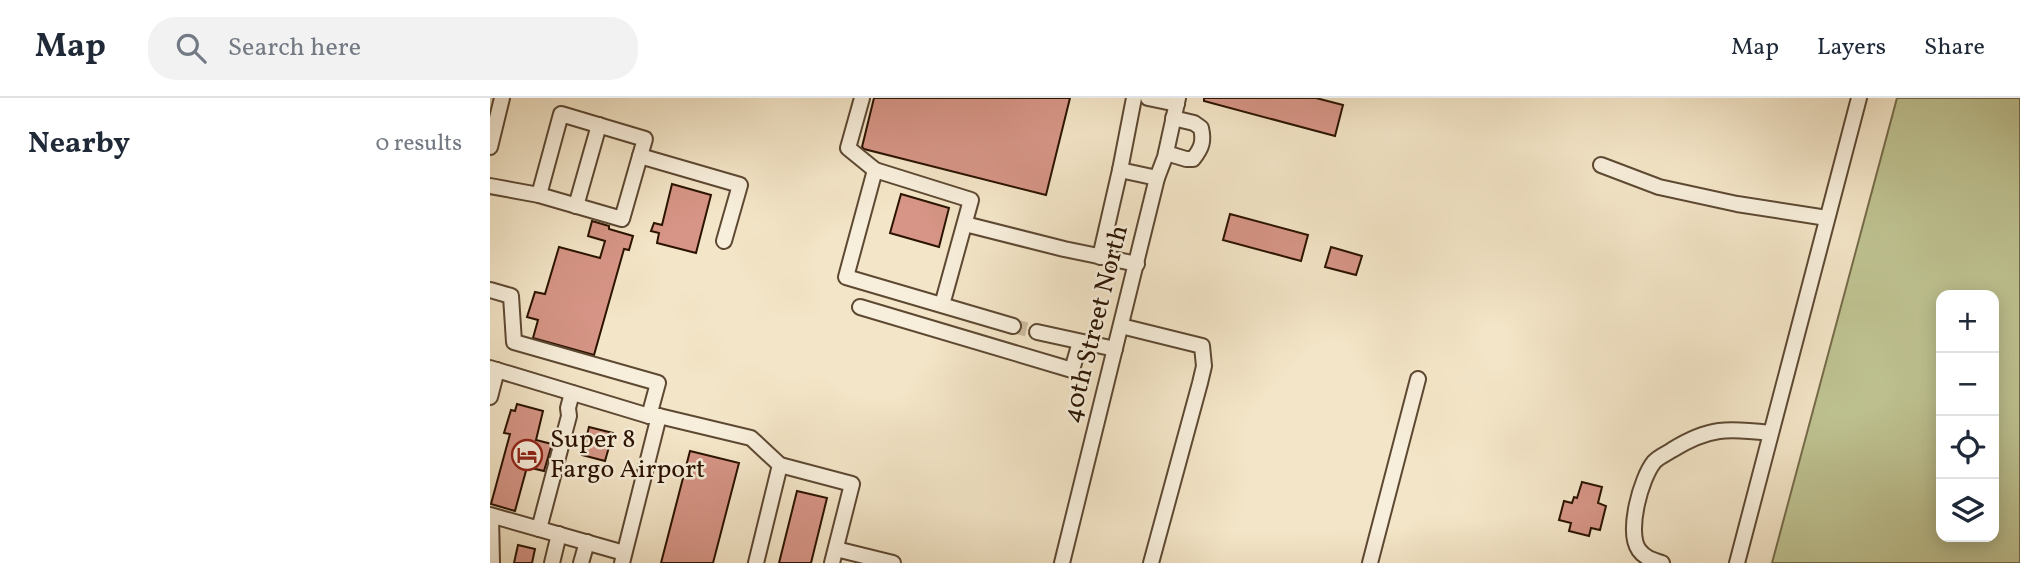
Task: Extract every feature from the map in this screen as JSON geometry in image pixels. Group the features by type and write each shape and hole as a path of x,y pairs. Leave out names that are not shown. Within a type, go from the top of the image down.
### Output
{"street":[{"path":"490,147 502,98"},
{"path":"862,98 848,148 875,170 971,200 943,305"},
{"path":"1100,257 1134,98"},
{"path":"1148,98 1176,107 1201,128 1201,149 1193,159 1166,153"},
{"path":"1737,563 1859,98"},
{"name":"40th Street North","path":"1062,563 1176,107"},
{"path":"490,186 539,195 622,219 645,139 561,114 539,195"},
{"path":"576,205 599,125"},
{"path":"640,156 740,185 724,241"},
{"path":"1601,165 1659,187 1737,204 1827,218"},
{"path":"875,170 846,277 1013,326"},
{"path":"1120,170 1157,178"},
{"path":"965,224 1137,264"},
{"path":"490,290 511,296 514,342 658,383 654,416 623,558 587,542 491,515 492,563"},
{"path":"860,307 1072,370 1080,342"},
{"path":"1121,326 1202,346 1204,366 1151,563"},
{"path":"1037,332 1115,349"},
{"path":"490,397 494,369 654,416 751,438 780,465 852,484 834,556 893,563"},
{"path":"1370,563 1419,379"},
{"path":"539,529 569,416 572,393"},
{"path":"1662,563 1646,558 1637,548 1634,531 1644,480 1654,461 1709,432 1733,428 1770,433"},
{"path":"756,563 780,465"},
{"path":"552,563 559,534"},
{"path":"581,563 587,542"}],"green space":[{"path":"1897,98 2020,98 2020,563 1772,563"}],"building":[{"path":"874,98 1070,98 1046,195 864,149 862,147"},
{"path":"1204,98 1316,98 1343,105 1335,136 1204,101"},
{"path":"672,184 711,195 696,253 657,243 659,233 651,231 654,223 662,225"},
{"path":"901,194 949,208 939,247 890,233"},
{"path":"1230,214 1308,235 1301,261 1223,240"},
{"path":"592,221 633,236 629,250 624,249 594,355 533,338 538,320 527,317 535,292 545,294 559,247 600,258 605,241 588,236"},
{"path":"1331,247 1362,256 1356,275 1325,267"},
{"name":"Super 8 Fargo Airport","path":"517,404 543,411 536,440 552,444 544,471 527,467 515,511 491,504 510,434 504,433 511,410 515,411"},
{"path":"589,427 613,433 605,461 582,455"},
{"path":"690,451 739,463 713,563 661,563"},
{"path":"1582,482 1602,487 1598,503 1606,506 1600,530 1591,528 1589,536 1569,531 1571,523 1559,520 1564,501 1572,503 1574,497 1577,498"},
{"path":"797,491 827,498 811,563 779,563"},
{"path":"518,545 535,549 532,563 514,563"}],"tunnel":[{"path":"1013,326 1037,332"}],"place":[{"name":"Super 8 Fargo Airport","path":"527,455"}]}
